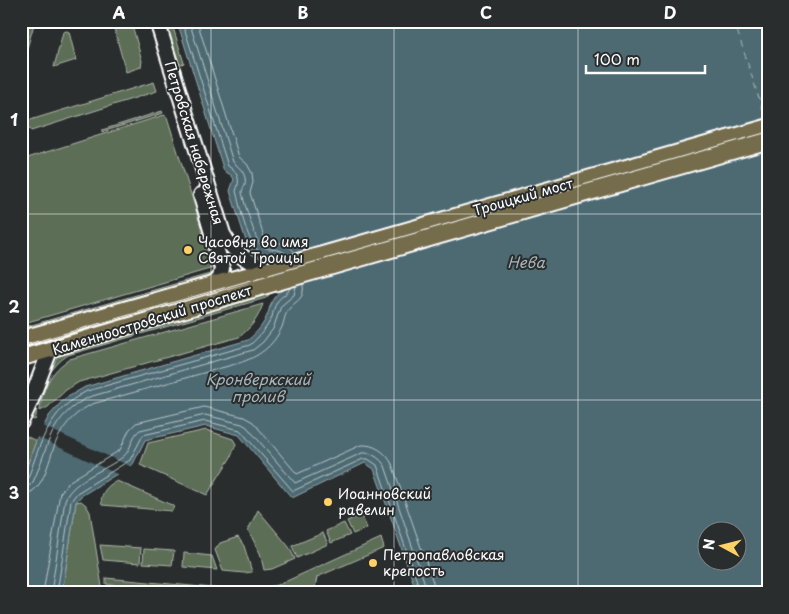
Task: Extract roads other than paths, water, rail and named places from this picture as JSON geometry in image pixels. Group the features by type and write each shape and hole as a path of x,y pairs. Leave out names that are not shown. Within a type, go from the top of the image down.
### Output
{"main road":[{"name":"Петровская набережная","path":"148,21 203,201 222,245 243,258 277,273"},
{"name":"Петровская набережная","path":"157,21 223,234 222,272 220,278 214,284"},
{"name":"Троицкий мост","path":"277,273 768,127"},
{"name":"Троицкий мост","path":"277,273 768,142"},
{"name":"Каменноостровский проспект","path":"21,339 214,284 277,273"},
{"name":"Каменноостровский проспект","path":"21,358 50,350 277,273"},
{"path":"21,422 50,350"}],"water":[{"name":"Нева","path":"177,21 768,21 768,593 417,593 374,469 365,463 292,498 239,435 206,426 145,440 133,464 81,496 76,502 62,593 21,593 21,483 36,441 49,416 64,399 85,387 248,340 264,322 275,296 285,288 277,260 268,261 256,256 247,244 230,191 234,179 224,171"}],"tram line":[{"path":"21,346 768,132"}],"place":[{"name":"Часовня во имя Святой Троицы","path":"188,250"},
{"name":"Иоанновский равелин","path":"328,502"},
{"name":"Петропавловская крепость","path":"373,563"}],"water label":[{"name":"Кронверкский пролив","path":"258,388"}]}
